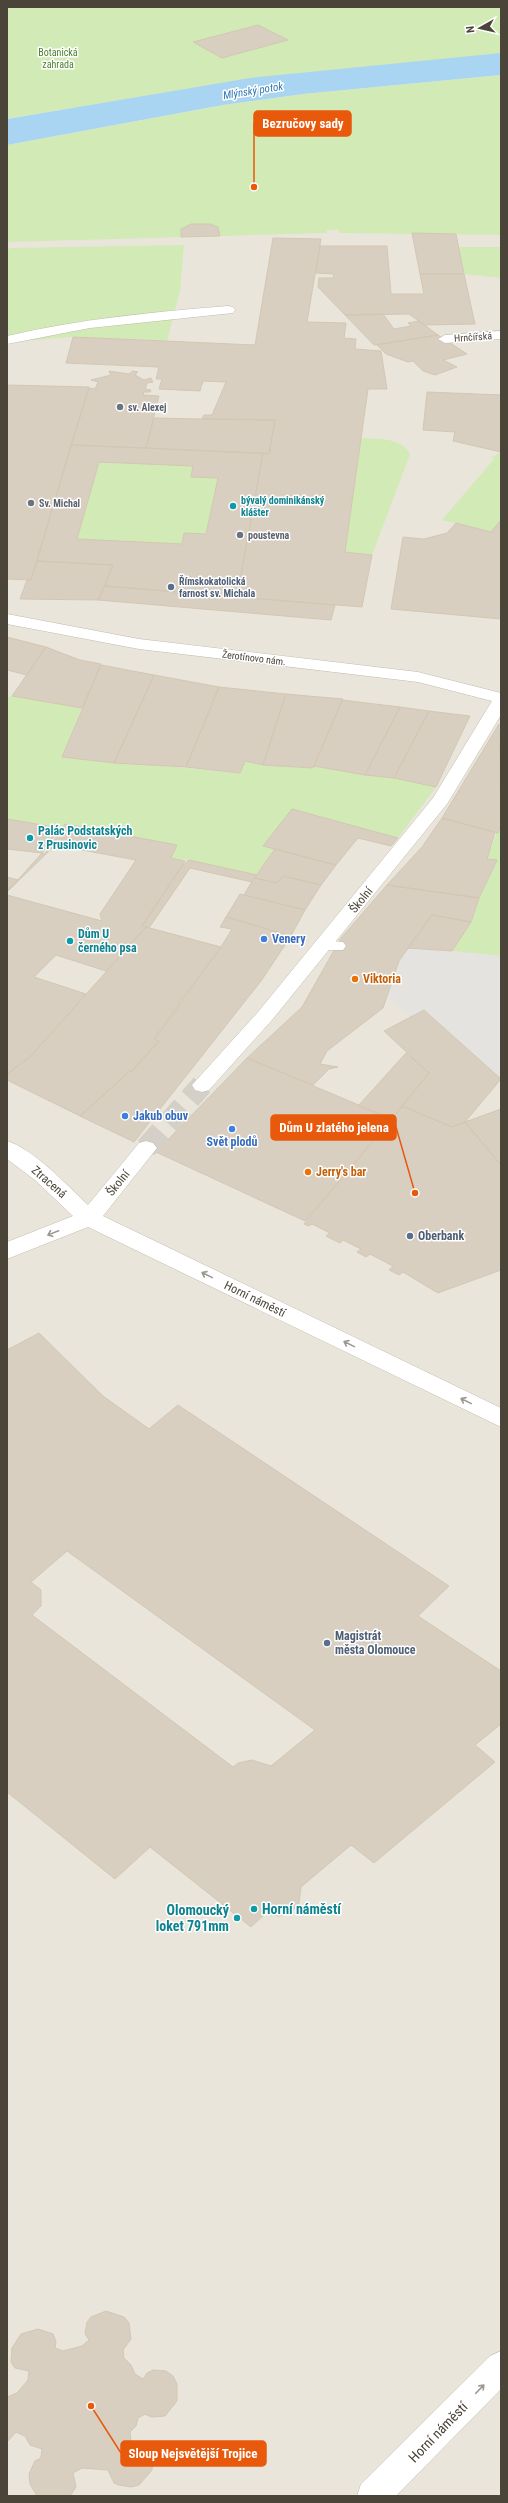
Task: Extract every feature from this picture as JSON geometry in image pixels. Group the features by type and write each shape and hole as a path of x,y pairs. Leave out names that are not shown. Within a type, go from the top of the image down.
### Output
{"street":[{"path":"7,340 60,327 132,317 228,310"},
{"name":"Hrnčířská","path":"444,339 501,335"},
{"name":"Žerotínovo nám.","path":"7,619 139,644 418,676 501,700"},
{"name":"Školní","path":"202,1085 329,946 441,800 501,700"},
{"name":"Ztracená","path":"7,1148 43,1175 89,1218"},
{"name":"Školní","path":"89,1218 146,1148"},
{"path":"7,1251 89,1218"},
{"name":"Horní náměstí","path":"89,1218 501,1418"},
{"name":"Horní náměstí","path":"373,2496 501,2367"}],"shaded area":[{"path":"501,75 501,2496 7,2496 7,145"},
{"path":"408,948 501,956 501,1079 424,1010 412,1017 387,997 399,961"}],"green space":[{"name":"Botanická zahrada","path":"7,7 501,7 501,54 247,79 7,119"},
{"path":"501,75 501,235 339,233 339,230 327,230 327,233 7,242 7,145 223,105 303,94"},
{"path":"184,245 180,291 167,341 73,337 7,342 7,250 10,248"},
{"path":"458,247 501,247 501,278 464,274"},
{"path":"361,438 381,439 395,442 406,448 410,454 372,555 345,552"},
{"path":"501,452 501,520 491,532 442,520 494,459 491,458"},
{"path":"87,456 245,463 226,557 60,549"},
{"path":"12,696 82,708 62,757 240,773 245,761 259,764 313,768 314,766 394,778 436,787 398,838 292,809 264,846 275,849 255,875 189,860 171,858 177,845 65,824 62,828 7,819 7,697"},
{"path":"501,820 501,956 452,951 471,922 479,898 497,861 487,859"}],"water":[{"name":"Mlýnský potok","path":"501,53 501,75 303,94 223,105 7,145 7,119 250,78"}],"building":[{"path":"258,25 288,40 222,58 193,42"},
{"path":"191,224 210,224 218,227 220,236 181,237 181,229"},
{"path":"412,233 456,234 464,274 420,274"},
{"path":"273,238 321,239 307,322 346,323 344,338 356,339 355,349 381,351 387,389 368,389 345,552 372,555 362,607 237,597 263,453 269,454 275,420 202,419 204,415 212,415 226,382 203,381 200,391 159,389 162,379 156,379 159,367 66,363 73,337 255,345"},
{"path":"320,246 387,246 391,294 424,294 420,274 464,274 475,324 424,325 409,314 345,315 318,287 319,278 333,278 334,274 316,273"},
{"path":"383,314 394,329 411,326 408,323 419,321 438,335 374,345 345,315"},
{"path":"438,335 467,354 443,360 457,367 435,375 423,371 413,361 408,362 386,354 377,345"},
{"name":"sv. Alexej","path":"109,371 129,374 133,371 138,372 135,375 144,380 151,378 153,382 147,383 145,389 151,390 150,392 144,392 143,395 159,396 146,448 71,445 89,388 95,389 98,382 91,380 111,375"},
{"name":"Sv. Michal","path":"7,385 89,387 31,580 7,579"},
{"path":"427,392 501,395 501,452 453,441 455,432 423,430"},
{"path":"154,418 275,420 269,454 146,448"},
{"name":"bývalý dominikánský klášter","path":"71,445 263,453 237,597 105,586 113,565 37,561","holes":["99,462 193,466 191,477 218,478 206,534 184,533 182,544 77,539"]},
{"path":"501,520 501,619 391,609 403,537 424,539 447,533 456,523 491,532"},
{"path":"37,561 113,565 98,600 20,599 27,580 31,580"},
{"path":"105,586 335,605 331,620 98,600"},
{"path":"7,637 46,647 27,675 7,670"},
{"path":"46,647 80,660 101,664 82,708 12,696"},
{"path":"101,665 154,675 114,763 62,757"},
{"path":"154,675 219,687 186,767 114,763"},
{"path":"219,687 286,694 263,765 245,761 240,773 186,767"},
{"path":"286,694 343,699 313,768 263,765"},
{"path":"342,700 400,707 365,775 314,766"},
{"path":"400,707 429,711 394,778 365,775"},
{"path":"429,711 470,716 436,787 394,778"},
{"path":"499,724 501,824 498,833 442,818"},
{"path":"292,809 398,838 391,846 358,838 336,865 263,846"},
{"path":"442,818 495,832 487,859 497,860 479,898 387,885 422,847"},
{"name":"Palác Podstatských z Prusinovic","path":"7,819 60,828 42,853 7,849"},
{"name":"Dům U černého psa","path":"65,824 177,845 171,858 185,861 142,926 146,927 106,971 56,955 34,977 86,994 31,1056 7,1074 7,895 102,921 100,914 136,860 55,845 7,892 42,853 45,854"},
{"path":"275,849 336,865 321,885 283,876 277,883 254,878"},
{"path":"189,860 257,875 252,882 190,868 149,928 142,926 182,866"},
{"path":"283,876 321,885 305,910 244,895 254,878 277,883"},
{"path":"7,877 18,880 7,891"},
{"name":"Viktoria","path":"387,885 479,898 471,922 432,915 399,961 383,1008 327,1051 320,1064 338,1067 329,1069 313,1085 247,1058 302,1007 341,938"},
{"path":"240,894 305,910 291,936 226,917"},
{"path":"432,915 471,922 452,951 408,948"},
{"path":"226,917 291,936 261,981 134,1142 80,1116 130,1071 132,1071 159,1041 154,1039 180,1005 178,1004 221,947 232,929 220,927"},
{"path":"146,927 221,947 154,1039 159,1041 132,1071 130,1071 80,1116 7,1080 7,1074 31,1056"},
{"path":"424,1010 501,1079 465,1122 452,1127 402,1106 429,1073 384,1031"},
{"path":"406,1053 429,1073 392,1119 358,1106"},
{"path":"247,1058 392,1119 305,1221 156,1152"},
{"path":"402,1106 452,1127 465,1122 501,1165 501,1270 438,1293 403,1272 399,1275 389,1270 393,1266 370,1254 366,1257 357,1252 361,1249 343,1240 340,1243 326,1236 330,1233 312,1224 309,1226 304,1224"},
{"path":"501,1109 501,1165 465,1122"},
{"name":"Magistrát města Olomouce","path":"39,1333 103,1396 149,1429 178,1405 449,1586 418,1616 501,1671 501,1724 475,1745 495,1762 374,1863 351,1845 301,1887 299,1903 291,1913 279,1916 265,1914 251,1927 150,1847 115,1879 7,1792 7,1350","holes":["67,1551 315,1730 271,1766 252,1760 238,1763 233,1767 32,1615 41,1606 41,1590 31,1582"]},
{"path":"106,2311 124,2317 129,2323 131,2339 123,2350 124,2358 131,2365 135,2374 143,2379 147,2373 153,2370 166,2371 173,2376 177,2384 177,2401 165,2416 151,2417 145,2414 138,2418 136,2426 130,2432 131,2442 145,2442 153,2453 152,2470 139,2485 131,2487 114,2483 108,2470 82,2468 73,2473 76,2487 70,2496 37,2496 30,2484 29,2474 35,2461 41,2458 42,2449 30,2445 25,2436 16,2432 7,2442 7,2397 17,2393 28,2380 29,2371 15,2368 11,2362 12,2348 21,2334 38,2329 53,2334 56,2341 55,2348 63,2351 82,2346 89,2340 85,2334 87,2322 91,2317"}],"tunnel":[{"path":"146,1148 202,1085"}],"place":[{"name":"Bezručovy sady","path":"254,187"},
{"name":"sv. Alexej","path":"120,407"},
{"name":"Sv. Michal","path":"31,503"},
{"name":"bývalý dominikánský klášter","path":"233,506"},
{"name":"poustevna","path":"240,535"},
{"name":"Římskokatolická farnost sv. Michala","path":"171,587"},
{"name":"Palác Podstatských z Prusinovic","path":"30,838"},
{"name":"Venery","path":"264,939"},
{"name":"Dům U černého psa","path":"70,941"},
{"name":"Viktoria","path":"355,979"},
{"name":"Jakub obuv","path":"125,1116"},
{"name":"Svět plodů","path":"232,1129"},
{"name":"Jerry's bar","path":"308,1172"},
{"name":"Dům U zlatého jelena","path":"415,1193"},
{"name":"Oberbank","path":"410,1236"},
{"name":"Magistrát města Olomouce","path":"327,1643"},
{"name":"Horní náměstí","path":"254,1909"},
{"name":"Olomoucký loket 791mm","path":"237,1918"},
{"name":"Sloup Nejsvětější Trojice","path":"91,2406"}]}
